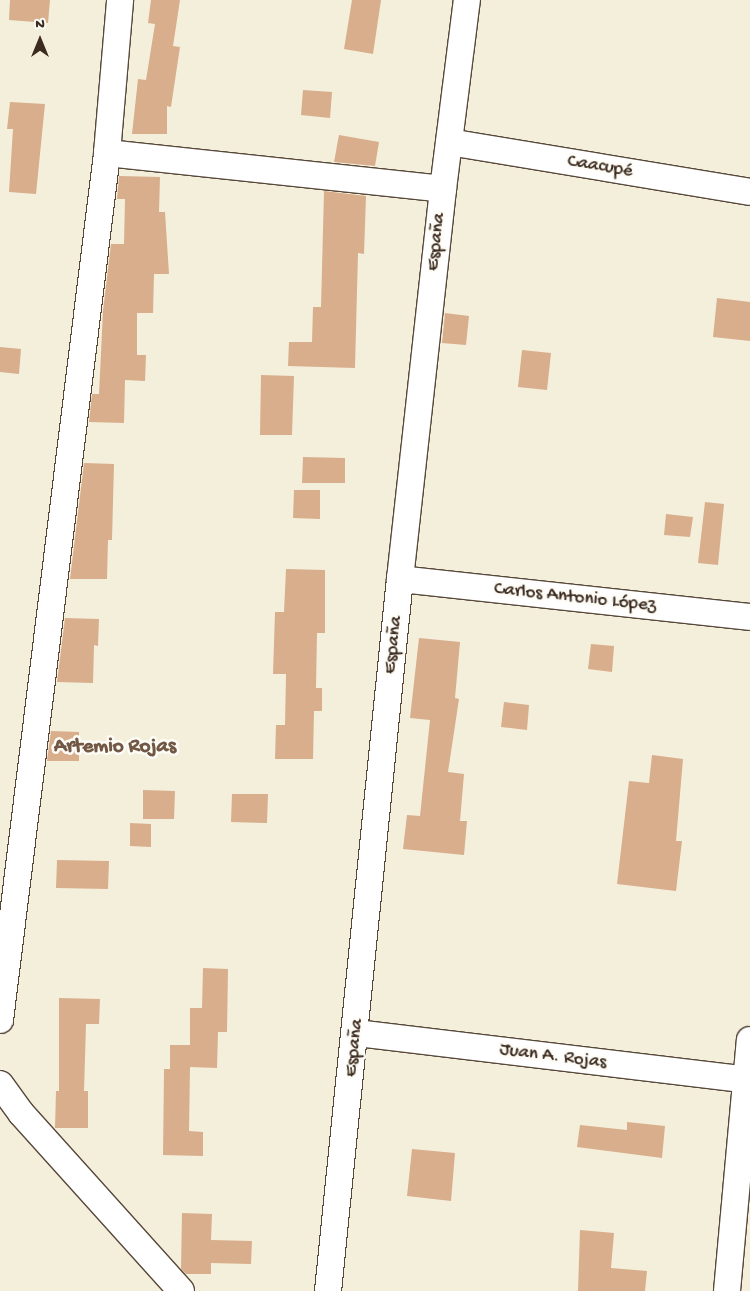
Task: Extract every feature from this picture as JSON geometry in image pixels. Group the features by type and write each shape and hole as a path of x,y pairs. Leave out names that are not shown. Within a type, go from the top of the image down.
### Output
{"street":[{"path":"0,1020 107,153 120,0"},
{"name":"España","path":"328,1291 356,1033 400,579 443,189 468,0"},
{"name":"Caacupé","path":"449,142 750,192"},
{"path":"107,153 443,189"},
{"name":"Carlos Antonio López","path":"400,579 750,617"},
{"name":"Juan A. Rojas","path":"356,1033 748,1080"},
{"path":"727,1291 748,1080 750,1040"},
{"path":"0,1084 21,1113 181,1291"}],"building":[{"path":"10,0 50,0 48,23 9,20"},
{"path":"151,0 180,0 173,46 180,47 171,107 167,106 167,134 132,134 138,79 146,80 155,24 148,23"},
{"path":"352,0 381,0 373,54 344,49"},
{"path":"303,90 332,92 330,118 301,115"},
{"path":"10,102 45,104 36,194 9,192 13,129 7,129"},
{"path":"339,135 379,142 375,166 334,162"},
{"path":"119,176 160,177 159,212 165,212 169,274 154,274 153,313 137,313 137,355 146,355 145,381 125,380 124,423 89,422 92,394 99,394 103,311 111,244 124,244 125,199 117,199"},
{"path":"324,191 366,196 364,254 358,253 355,368 288,366 289,342 312,342 313,307 321,307"},
{"path":"717,298 750,302 750,341 713,337"},
{"path":"445,313 469,316 466,345 442,343"},
{"path":"0,347 21,349 19,374 0,372"},
{"path":"522,350 551,353 547,390 518,387"},
{"path":"261,375 294,376 292,435 260,435"},
{"path":"303,457 345,458 345,483 302,483"},
{"path":"84,463 114,464 112,540 108,540 107,579 70,579"},
{"path":"294,490 320,490 320,519 293,518"},
{"path":"705,502 724,504 718,565 698,563"},
{"path":"666,514 693,517 690,537 664,535"},
{"path":"286,569 325,570 325,633 317,633 316,688 322,688 322,711 314,711 313,759 275,759 276,725 285,725 286,674 273,674 275,612 284,612"},
{"path":"65,618 99,619 98,646 94,645 93,683 57,682"},
{"path":"419,638 460,642 455,698 459,699 448,772 464,774 460,821 467,821 464,855 403,849 407,815 420,816 430,720 410,718"},
{"path":"591,644 614,646 612,672 588,669"},
{"path":"504,702 529,705 527,730 501,727"},
{"path":"51,731 79,732 79,761 47,761"},
{"path":"652,755 683,759 676,841 682,841 676,891 617,884 629,781 649,783"},
{"path":"143,790 175,791 174,819 143,819"},
{"path":"232,794 268,794 267,823 231,822"},
{"path":"130,823 151,824 151,847 130,846"},
{"path":"57,860 109,861 108,889 56,888"},
{"path":"203,968 228,969 227,1032 218,1032 217,1068 190,1067 189,1131 203,1132 203,1156 163,1155 164,1069 170,1069 170,1045 190,1045 190,1008 202,1008"},
{"path":"59,998 100,999 99,1024 86,1024 84,1091 88,1091 88,1128 55,1128 56,1091 59,1091"},
{"path":"627,1122 665,1126 662,1158 577,1147 580,1125 627,1130"},
{"path":"412,1149 455,1153 451,1201 407,1196"},
{"path":"182,1213 212,1214 211,1240 252,1241 251,1264 211,1263 211,1274 186,1274 181,1269"},
{"path":"580,1230 614,1233 611,1268 647,1271 645,1291 578,1291"}],"district":[{"name":"Artemio Rojas","path":"115,748"}]}
